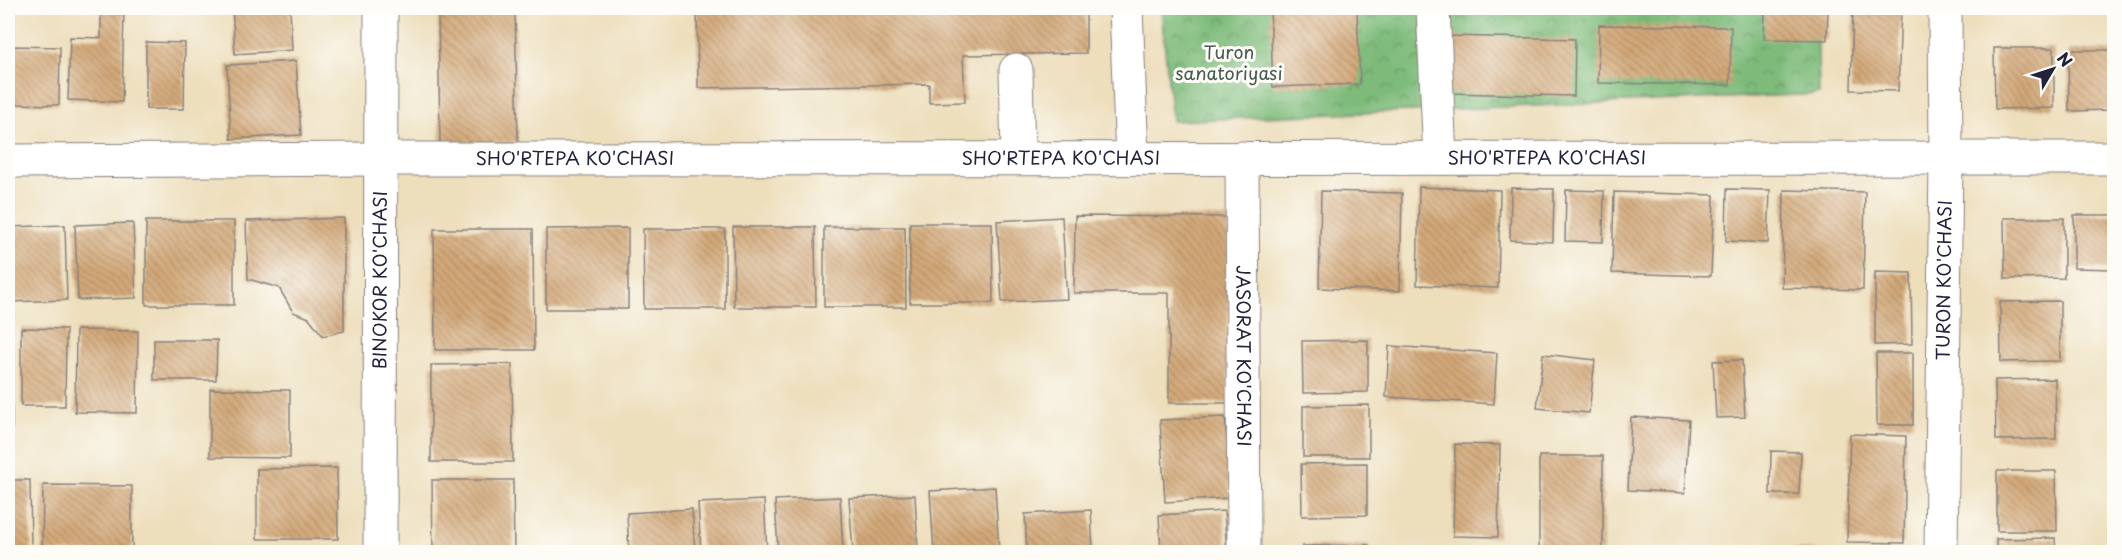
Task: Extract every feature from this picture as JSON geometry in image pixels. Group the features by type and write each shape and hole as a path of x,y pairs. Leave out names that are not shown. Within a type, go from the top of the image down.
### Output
{"street":[{"name":"BINOKOR KO'CHASI","path":"380,552 381,8"},
{"path":"1126,8 1132,158"},
{"path":"1433,8 1440,158"},
{"name":"TURON KO'CHASI","path":"1941,552 1946,159 1945,8"},
{"path":"1016,70 1018,158"},
{"name":"JASORAT KO'CHASI","path":"1242,158 1244,552"},
{"name":"SHO'RTEPA KO'CHASI","path":"8,161 2115,158"}],"green space":[{"name":"Turon sanatoriyasi","path":"1161,8 1817,8 1819,94 1172,121"}],"building":[{"path":"101,8 124,8 122,102 68,100 70,37 101,38"},
{"path":"232,8 290,8 292,50 235,54"},
{"path":"438,8 515,8 518,142 440,143"},
{"path":"697,8 1086,8 1086,53 963,55 965,102 929,103 929,84 698,88"},
{"path":"1270,8 1357,8 1360,84 1273,87"},
{"path":"1765,8 1828,8 1827,40 1764,39"},
{"path":"1853,8 1901,8 1898,91 1851,90"},
{"path":"1599,25 1731,27 1730,85 1598,83"},
{"path":"1449,36 1575,39 1574,96 1447,93"},
{"path":"146,42 185,43 184,109 146,109"},
{"path":"11,46 60,47 59,105 10,104"},
{"path":"1994,48 2054,48 2054,108 1995,109"},
{"path":"2068,50 2114,50 2114,110 2069,111"},
{"path":"296,61 301,135 231,139 227,65"},
{"path":"1419,187 1500,190 1498,288 1417,285"},
{"path":"1511,188 1554,189 1553,242 1510,240"},
{"path":"1727,189 1770,190 1768,243 1726,241"},
{"path":"1566,190 1604,191 1603,242 1565,241"},
{"path":"1784,190 1865,192 1863,290 1782,288"},
{"path":"1321,191 1402,193 1400,291 1319,288"},
{"path":"1614,192 1714,195 1711,276 1612,273"},
{"path":"2074,215 2114,215 2114,269 2074,268"},
{"path":"1075,216 1229,217 1228,403 1169,403 1169,293 1074,293"},
{"path":"1062,217 1067,299 1002,302 997,221"},
{"path":"344,218 344,331 323,336 309,318 293,312 279,288 248,279 246,221"},
{"path":"2004,218 2064,218 2064,278 2005,279"},
{"path":"146,221 234,221 234,305 146,305"},
{"path":"133,223 136,298 78,300 75,225"},
{"path":"910,223 992,223 993,303 910,303"},
{"path":"65,225 67,300 9,302 8,227"},
{"path":"733,227 815,227 816,307 734,307"},
{"path":"824,227 905,227 906,307 824,307"},
{"path":"628,228 628,309 546,309 546,229"},
{"path":"434,229 533,229 534,350 435,350"},
{"path":"643,229 725,229 725,309 644,309"},
{"path":"1875,272 1911,273 1912,344 1875,345"},
{"path":"2060,301 2060,361 2001,362 2000,302"},
{"path":"21,328 66,329 65,406 21,406"},
{"path":"76,330 138,331 137,413 75,412"},
{"path":"154,340 217,340 216,380 154,380"},
{"path":"1368,340 1368,392 1303,393 1302,341"},
{"path":"1389,346 1497,353 1494,404 1386,397"},
{"path":"1876,353 1913,353 1913,425 1877,425"},
{"path":"1543,354 1595,360 1589,413 1537,408"},
{"path":"1742,360 1745,417 1716,418 1713,361"},
{"path":"512,364 513,462 431,462 431,365"},
{"path":"8,371 12,371 12,429 8,429"},
{"path":"2055,379 2056,439 1996,440 1995,380"},
{"path":"210,389 290,390 290,458 210,457"},
{"path":"1369,405 1369,457 1303,457 1303,406"},
{"path":"1225,417 1230,498 1165,502 1160,420"},
{"path":"1631,417 1689,420 1685,493 1628,490"},
{"path":"1850,434 1906,436 1904,543 1847,542"},
{"path":"1455,444 1500,445 1498,537 1453,536"},
{"path":"1771,451 1801,452 1799,494 1770,494"},
{"path":"1539,456 1603,456 1603,552 1539,552"},
{"path":"1367,463 1367,515 1302,516 1301,464"},
{"path":"337,468 338,539 257,539 257,469"},
{"path":"1997,471 2056,471 2057,531 1997,531"},
{"path":"8,480 30,480 31,552 8,552"},
{"path":"432,480 513,480 514,552 433,552"},
{"path":"43,485 132,486 132,552 42,552"},
{"path":"995,487 999,552 934,552 930,491"},
{"path":"915,495 918,552 853,552 849,498"},
{"path":"840,497 843,552 778,552 775,500"},
{"path":"764,500 767,552 701,552 698,503"},
{"path":"692,509 695,552 629,552 627,513"},
{"path":"1091,510 1093,552 1027,552 1025,514"},
{"path":"1224,511 1227,552 1161,552 1159,515"},
{"path":"2055,538 2056,552 1996,552 1996,539"},
{"path":"1369,545 1369,552 1303,552 1303,546"},
{"path":"1717,547 1817,550 1817,552 1717,552"},
{"path":"246,549 344,550 344,552 246,552"}]}
